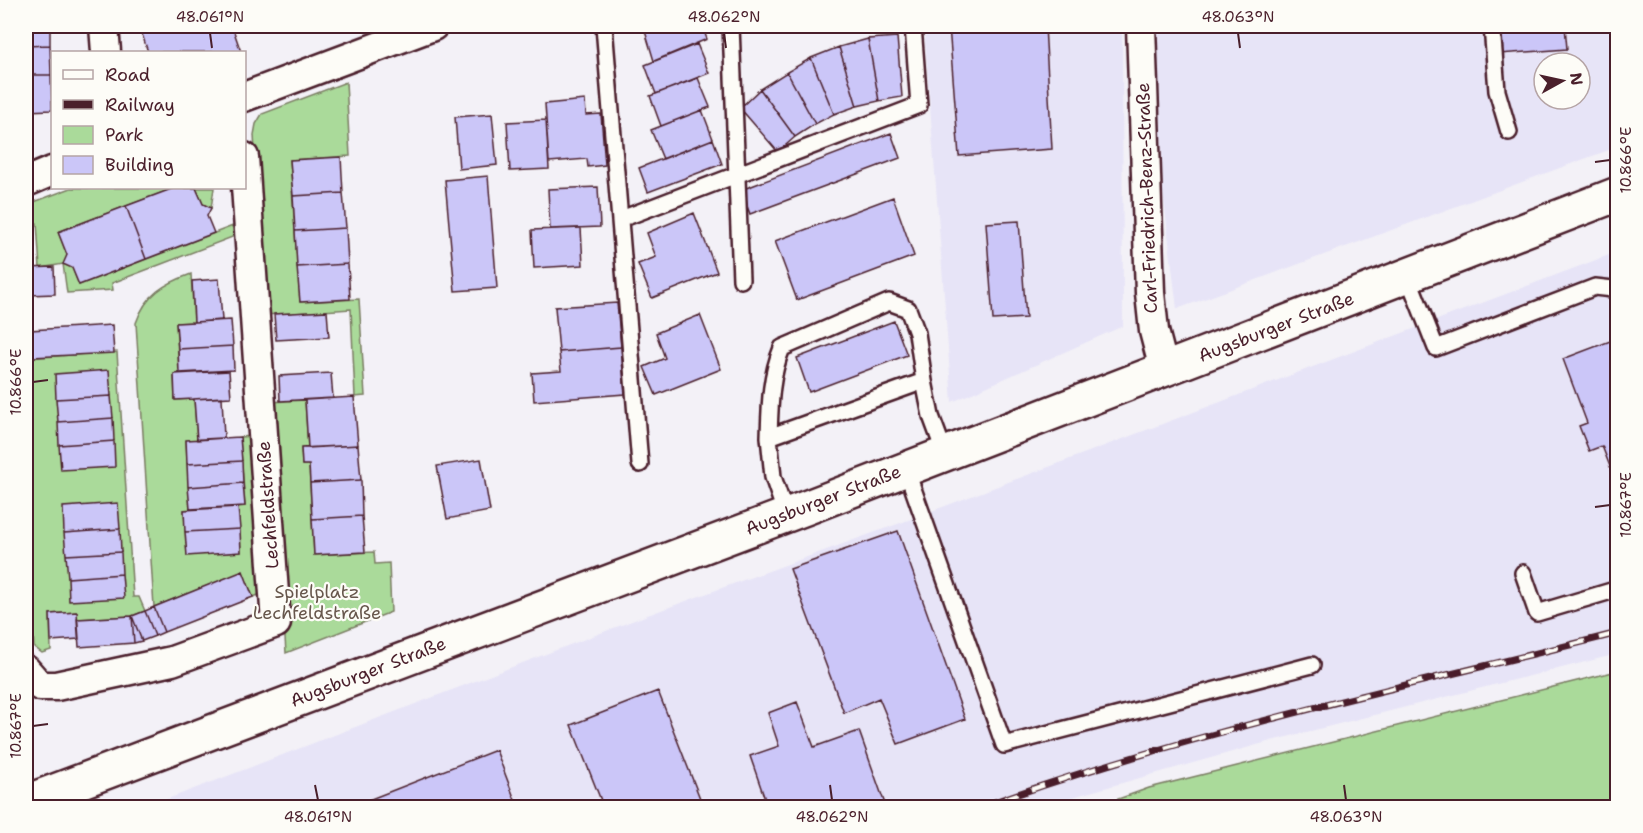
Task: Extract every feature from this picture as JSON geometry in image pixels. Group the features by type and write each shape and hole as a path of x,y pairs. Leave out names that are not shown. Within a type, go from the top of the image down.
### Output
{"main road":[{"name":"Augsburger Straße","path":"26,802 786,515 1408,277 1617,194"}],"street":[{"path":"104,26 106,51"},
{"path":"246,96 433,26"},
{"name":"Carl-Friedrich-Benz-Straße","path":"1141,26 1150,293 1154,331 1164,369"},
{"path":"26,182 51,171"},
{"name":"Lechfeldstraße","path":"26,670 40,686 56,686 172,661 276,622 246,186"}],"lane":[{"path":"604,26 640,464"},
{"path":"731,26 741,280"},
{"path":"629,216 919,105 913,26"},
{"path":"1492,26 1497,91 1509,132"},
{"path":"1408,277 1436,348 1595,287 1613,289 1617,294"},
{"path":"786,515 773,477 769,437 774,366 782,348 889,302 908,309 917,333 931,416 945,454"},
{"path":"769,437 924,381"},
{"path":"906,469 1004,745 1312,665"},
{"path":"1522,573 1537,613 1617,589"}],"shaded area":[{"path":"924,26 1122,26 1123,326 952,402"},
{"path":"1157,26 1617,26 1617,147 1177,309 1163,192"},
{"path":"1617,252 1617,654 1271,741 1037,807 144,808 645,616 903,522"}],"green space":[{"path":"346,82 350,156 290,160 300,302 359,299 365,396 355,397 351,309 265,315 254,135 256,124 262,114"},
{"path":"68,189 171,189 58,232 79,285 238,224 235,236 112,283 113,290 67,293 63,264 40,268 37,223 26,224 26,205"},
{"path":"196,189 214,189 211,208 203,204"},
{"path":"191,274 194,322 176,323 179,373 174,374 175,400 194,399 197,440 186,441 190,509 184,510 187,555 241,552 238,507 245,506 240,437 254,436 264,593 253,597 243,572 154,607 136,323 145,305 157,291"},
{"path":"117,352 133,597 139,597 145,611 132,616 77,619 76,612 50,614 51,650 42,653 34,647 26,521 26,358"},
{"name":"Spielplatz Lechfeldstraße","path":"305,400 308,448 301,449 302,465 309,465 314,555 374,552 375,564 389,563 391,612 286,653 270,402"},
{"path":"1617,671 1617,807 1096,807 1149,788"}],"building":[{"path":"26,26 50,26 50,45 26,46"},
{"path":"155,26 232,26 241,51 148,51 141,31"},
{"path":"655,26 702,26 707,39 654,61 645,31"},
{"path":"949,26 1045,26 1052,149 959,156"},
{"path":"1497,26 1565,26 1567,49 1499,54"},
{"path":"897,37 902,97 879,101 868,39"},
{"path":"868,39 879,101 857,106 839,47"},
{"path":"697,44 709,73 656,94 645,65"},
{"path":"50,45 51,75 26,75 26,46"},
{"path":"839,47 857,106 834,114 811,58"},
{"path":"811,58 834,114 815,124 787,72"},
{"path":"787,72 815,124 795,137 760,89"},
{"path":"26,75 51,75 51,110 26,111"},
{"path":"698,78 710,107 661,126 650,96"},
{"path":"760,89 795,137 778,152 740,108"},
{"path":"585,100 586,115 601,114 605,165 588,167 587,159 549,162 545,104"},
{"path":"702,110 713,139 663,159 651,130"},
{"path":"492,114 497,165 459,169 455,117"},
{"path":"546,120 549,169 510,171 507,122"},
{"path":"891,133 900,158 750,214 741,190"},
{"path":"713,139 722,164 648,192 639,168"},
{"path":"341,157 343,193 293,196 290,160"},
{"path":"488,176 497,288 455,291 445,180"},
{"path":"598,187 600,227 550,229 548,189"},
{"path":"171,189 196,189 203,204 211,208 207,216 214,233 146,259 126,206"},
{"path":"343,193 346,228 295,231 293,196"},
{"path":"893,197 914,256 797,300 775,241"},
{"path":"126,206 146,259 79,285 72,268 63,264 67,255 58,232"},
{"path":"694,213 717,272 652,298 638,264 656,257 647,233"},
{"path":"1019,221 1026,318 993,320 986,223"},
{"path":"346,228 348,264 297,267 295,231"},
{"path":"581,228 583,265 534,268 532,230"},
{"path":"348,264 350,299 300,302 297,267"},
{"path":"54,267 55,294 28,295 26,268"},
{"path":"219,279 222,320 194,322 192,281"},
{"path":"617,303 621,347 559,352 555,307"},
{"path":"327,311 329,337 276,340 274,314"},
{"path":"700,315 721,369 656,395 644,367 665,358 656,333"},
{"path":"231,320 233,346 178,349 176,323"},
{"path":"894,321 907,355 809,392 797,358"},
{"path":"112,325 114,353 32,357 30,330"},
{"path":"1618,338 1618,487 1602,446 1589,451 1579,426 1587,423 1563,359"},
{"path":"233,346 234,370 179,373 178,349"},
{"path":"621,347 625,394 534,401 532,373 561,371 559,352"},
{"path":"109,370 111,396 56,399 55,374"},
{"path":"229,371 231,397 175,400 174,374"},
{"path":"331,373 333,398 280,401 279,376"},
{"path":"111,396 113,418 58,422 56,399"},
{"path":"222,397 224,438 197,440 194,399"},
{"path":"354,397 358,445 308,448 305,400"},
{"path":"113,418 114,441 59,445 58,422"},
{"path":"240,437 242,461 187,464 186,440"},
{"path":"114,441 115,467 61,470 59,445"},
{"path":"358,445 361,480 310,483 309,465 302,465 301,448"},
{"path":"481,459 490,511 447,519 437,466"},
{"path":"242,461 243,483 188,487 187,464"},
{"path":"361,480 362,516 312,519 310,483"},
{"path":"243,483 245,506 190,509 188,487"},
{"path":"118,503 120,529 64,533 63,507"},
{"path":"238,507 240,529 185,532 184,510"},
{"path":"362,516 365,552 314,555 312,519"},
{"path":"120,529 121,552 66,555 64,533"},
{"path":"240,529 241,552 187,556 185,532"},
{"path":"898,531 965,719 898,744 879,698 844,713 790,569"},
{"path":"121,552 122,574 68,578 66,555"},
{"path":"243,571 253,597 164,632 154,607"},
{"path":"122,574 124,598 69,601 68,578"},
{"path":"154,607 164,632 155,636 145,611"},
{"path":"145,611 155,636 142,641 132,616"},
{"path":"77,612 79,639 51,641 50,614"},
{"path":"132,616 134,643 79,647 77,619"},
{"path":"132,616 142,641 134,643"},
{"path":"658,691 703,806 604,808 571,725"},
{"path":"797,702 814,747 859,731 886,807 768,808 750,756 779,746 768,713"},
{"path":"496,750 518,808 348,808"}],"railway":[{"path":"978,808 1056,781 1215,734 1618,633"}]}
